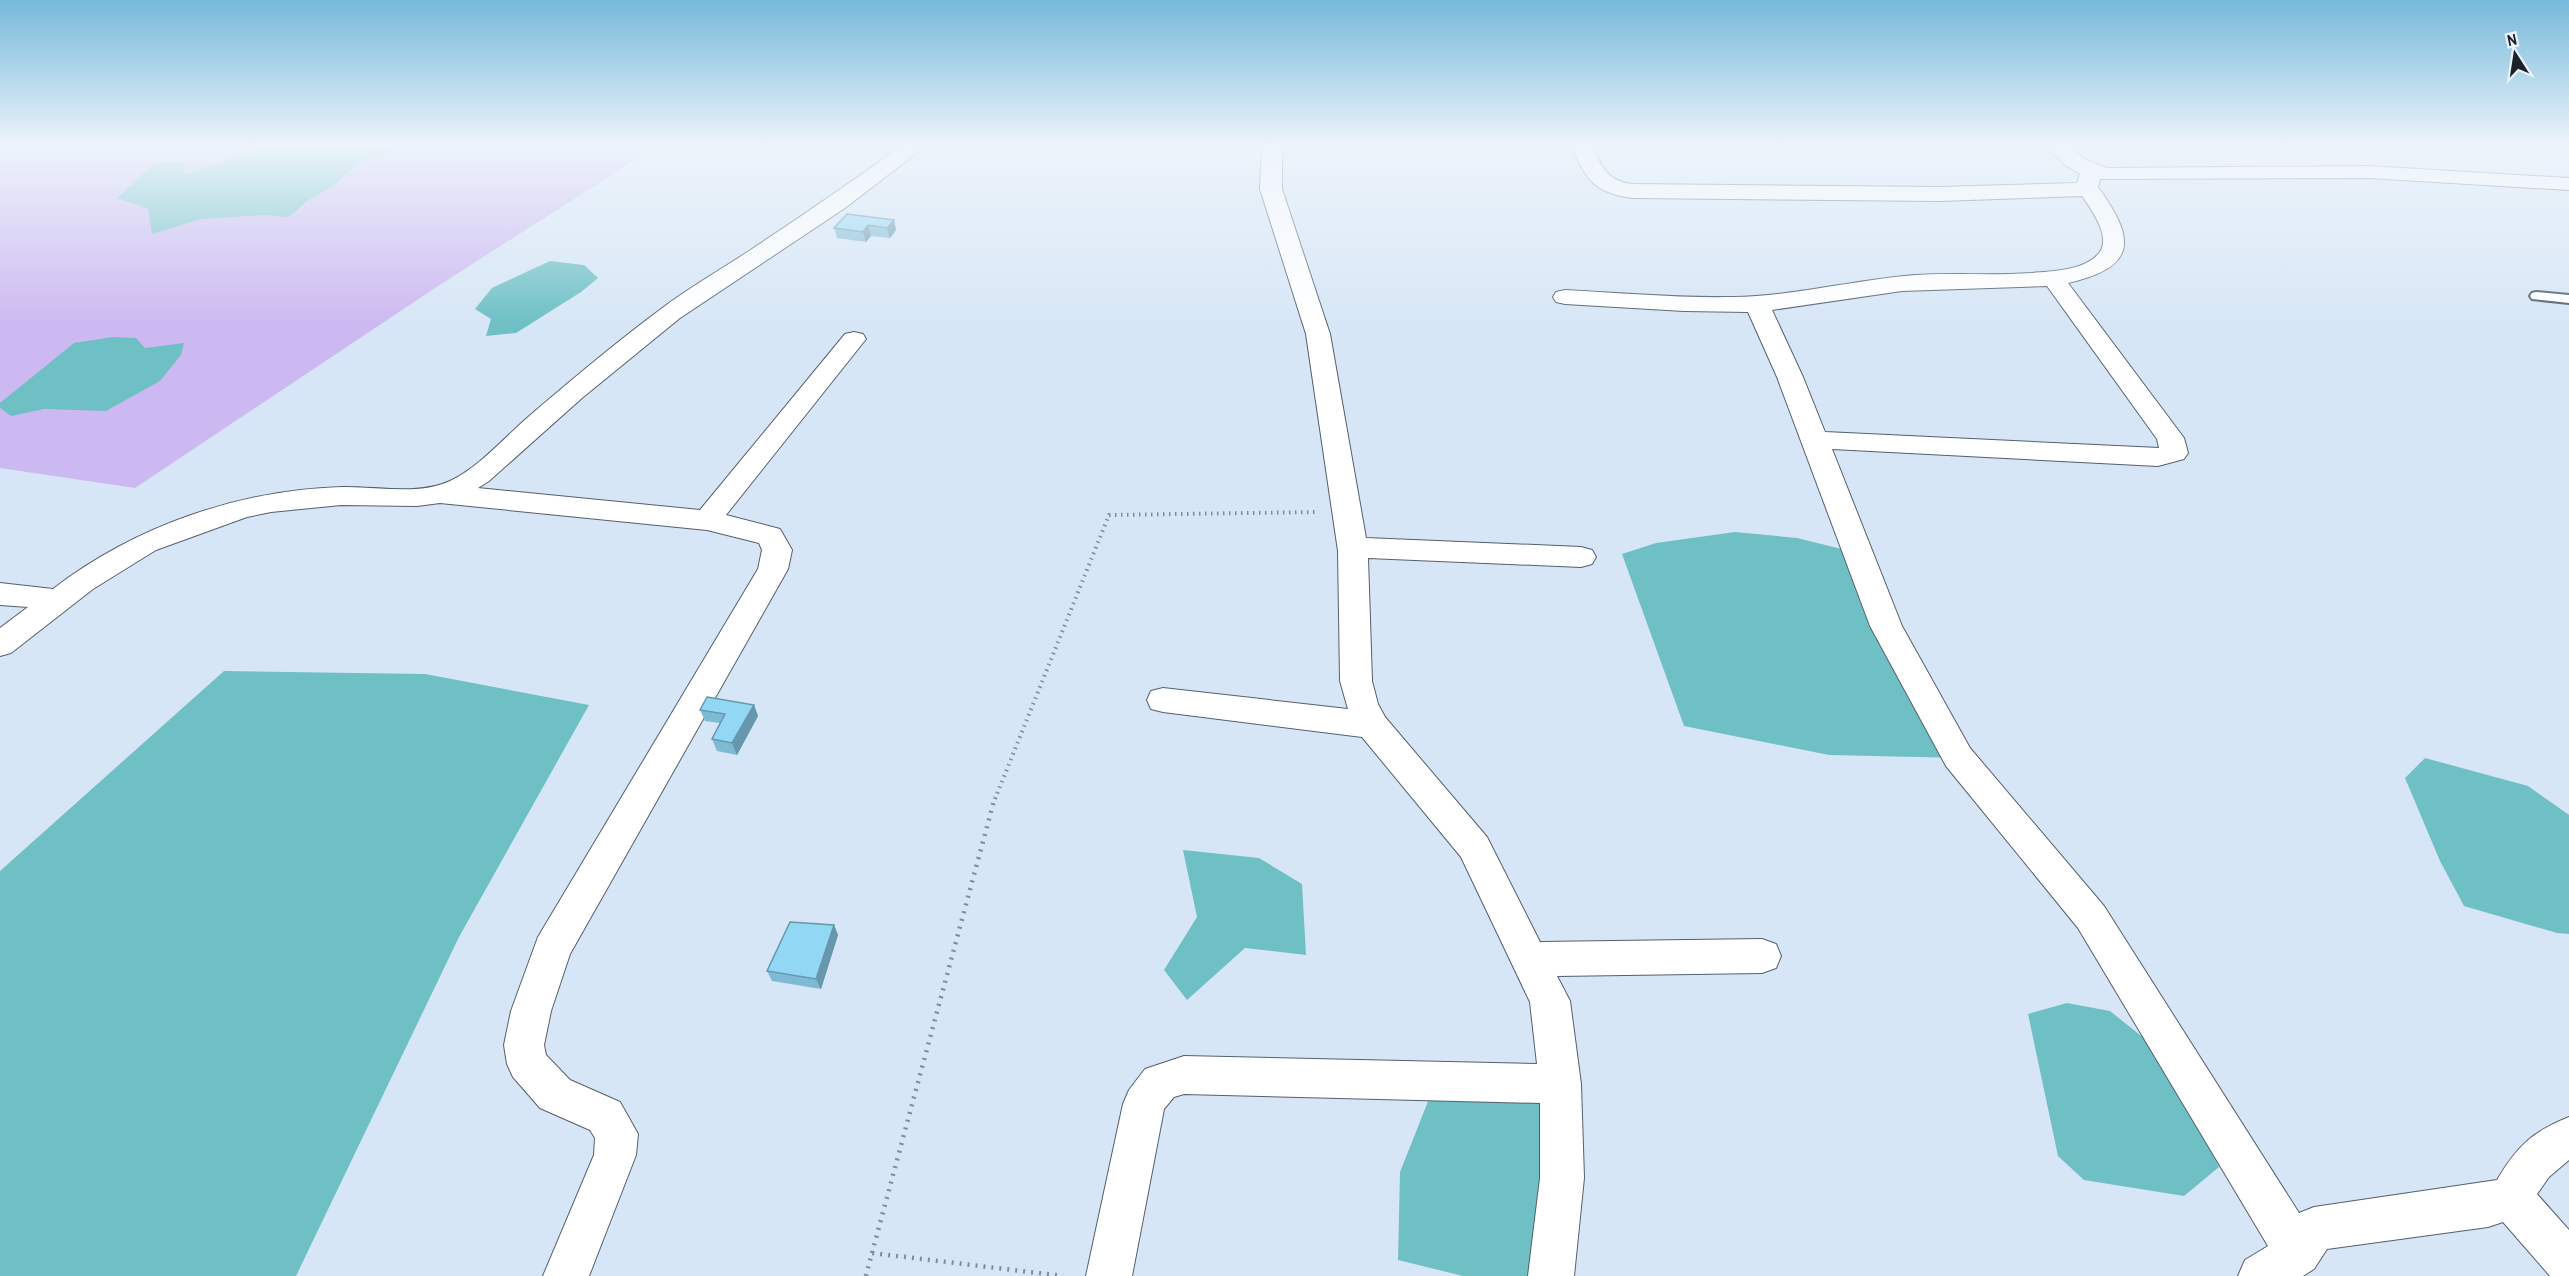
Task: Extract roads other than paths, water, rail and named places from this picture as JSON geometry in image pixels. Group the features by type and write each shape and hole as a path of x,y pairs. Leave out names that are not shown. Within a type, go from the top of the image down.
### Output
{"street":[{"path":"440,494 460,487 479,475 573,392 671,313 834,205"},
{"path":"1276,205 1318,334 1352,547 1356,681 1362,704 1372,725 1474,847 1550,1001 1560,1084 1562,1178 1551,1276"},
{"path":"1565,297 1700,304 1757,304 1916,282 2053,278 2089,270 2107,259 2112,249 2113,239 2102,205"},
{"path":"1815,440 2158,457 2174,453 2170,438 2053,278"},
{"path":"1757,304 1815,440 1886,626 1958,757 2091,917 2298,1253"},
{"path":"707,520 854,339"},
{"path":"0,645 82,582 146,543 241,509 271,503 341,496 397,497 440,494 707,520 770,536 777,550 773,569 552,949 531,1011 524,1045 527,1064 555,1094 604,1116 617,1134 615,1155 566,1276"},
{"path":"1352,547 1581,557"},
{"path":"0,594 60,600"},
{"path":"1163,700 1372,725"},
{"path":"1530,959 1762,956"},
{"path":"1109,1276 1144,1104 1154,1086 1170,1078 1196,1075 1560,1084"},
{"path":"2261,1276 2298,1253 2314,1229 2488,1205 2511,1198 2525,1172 2549,1146 2569,1138"},
{"path":"2511,1198 2569,1264"}],"lane":[{"path":"2536,296 2569,298"}]}
